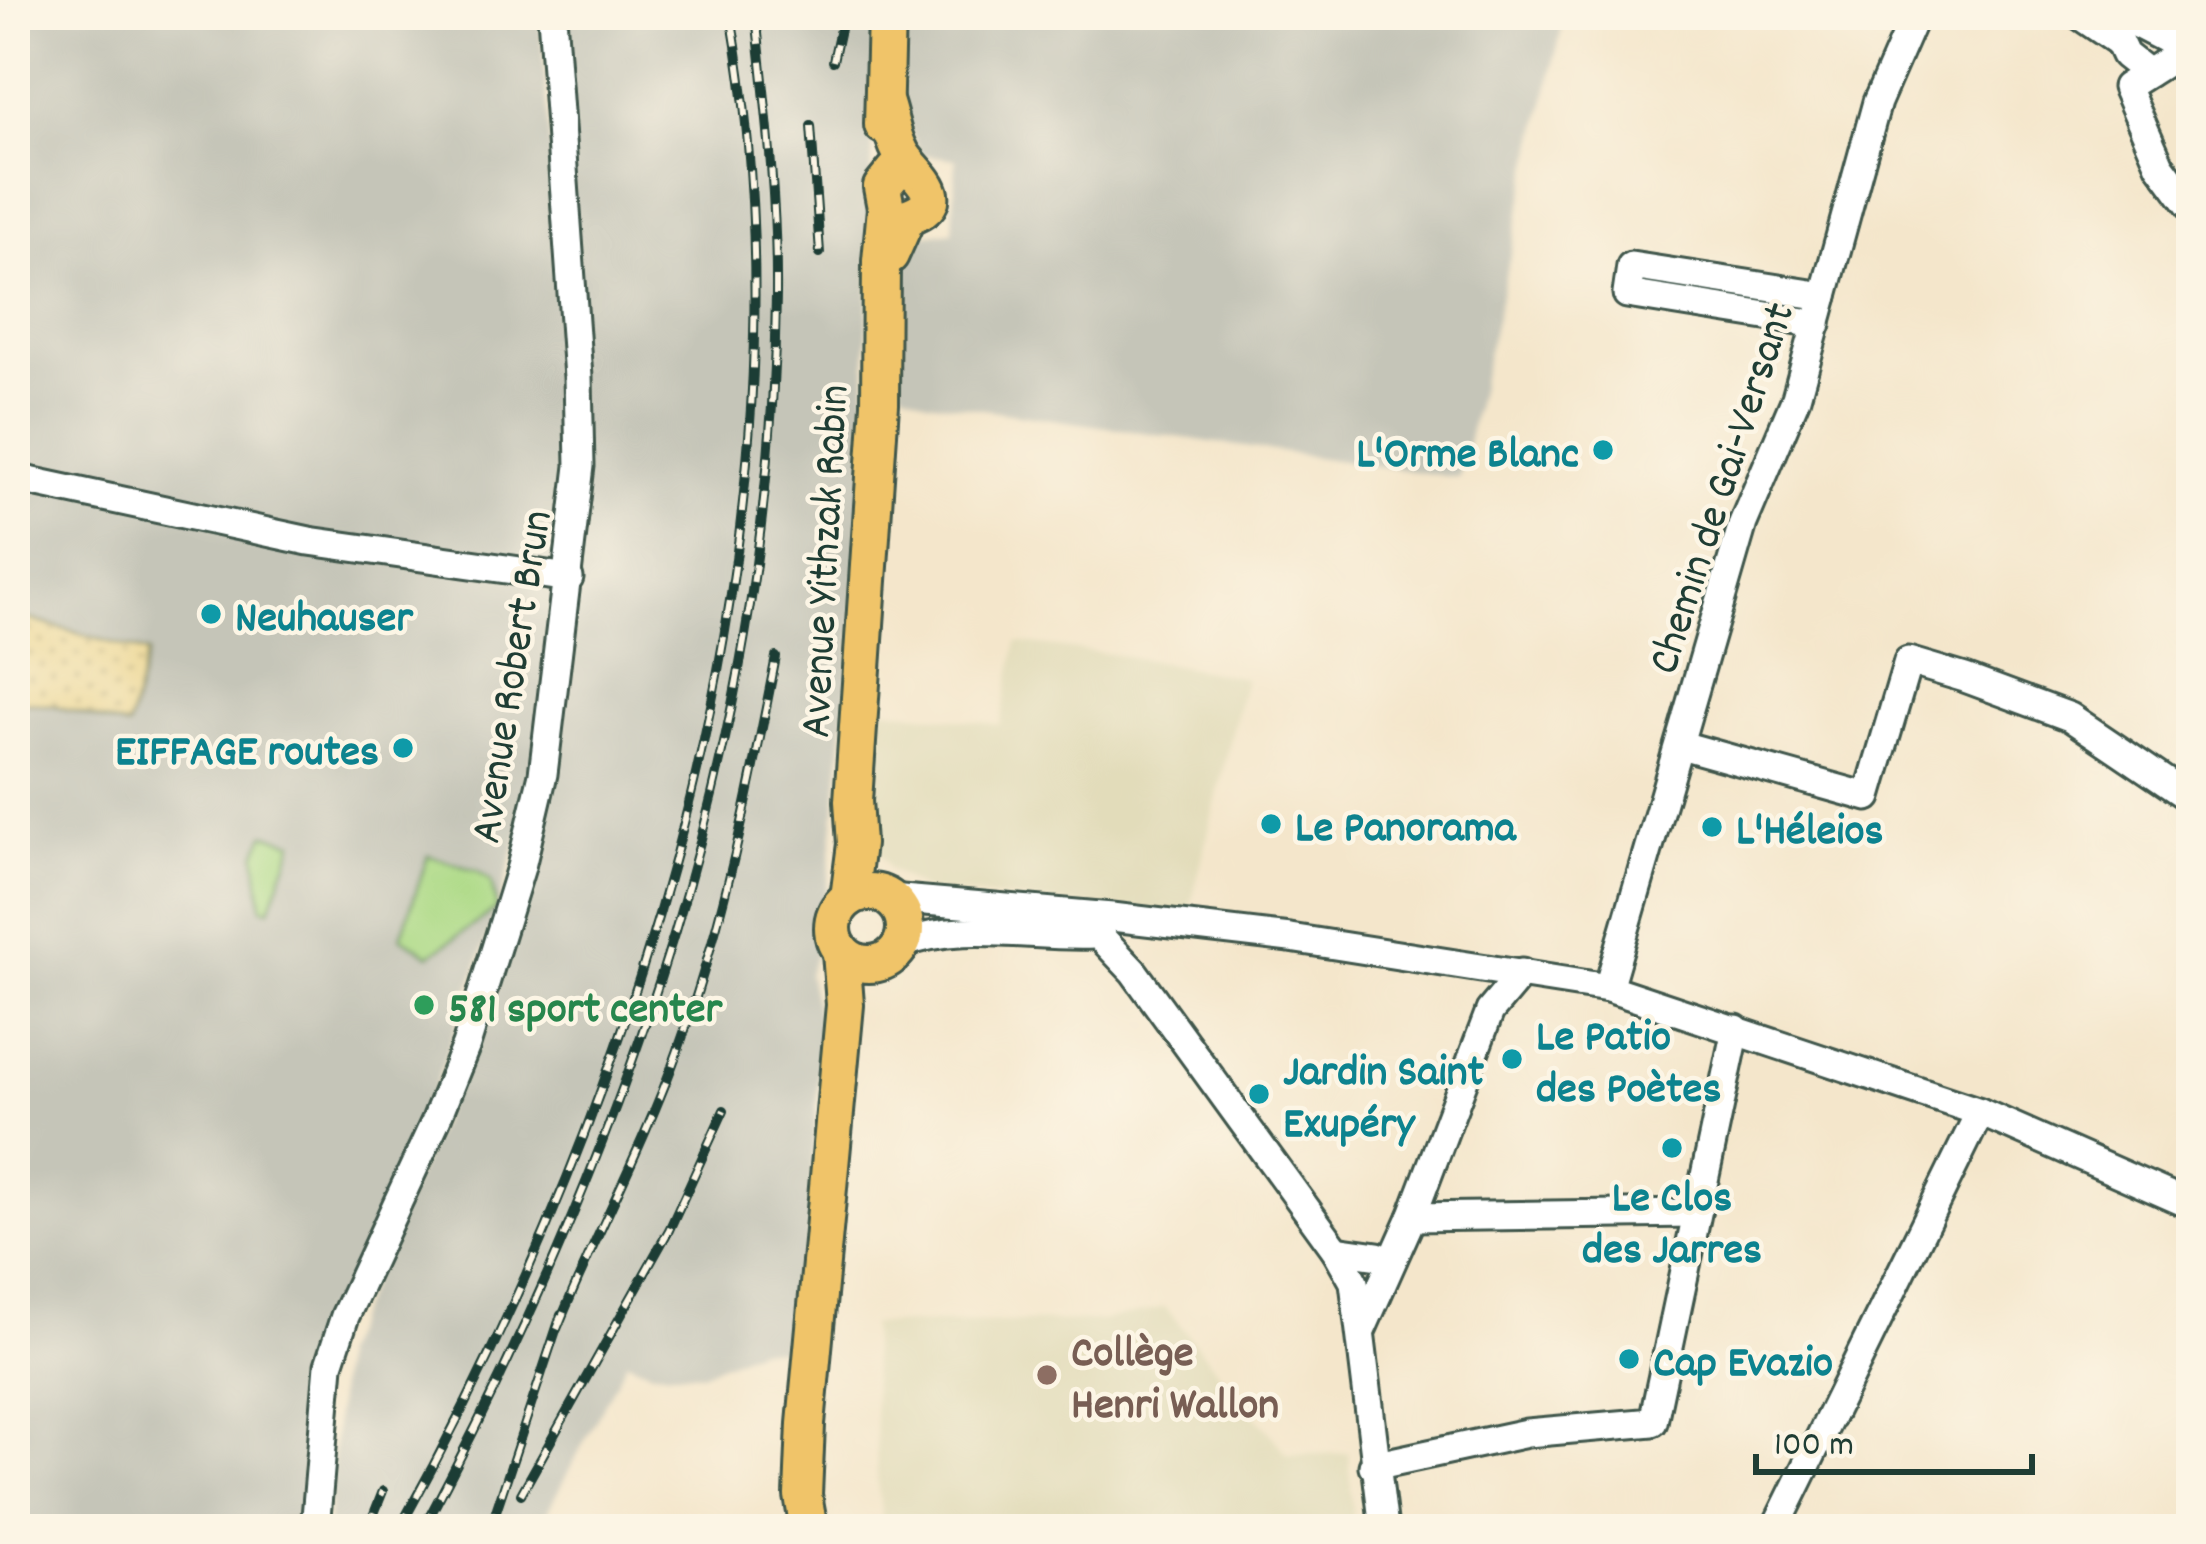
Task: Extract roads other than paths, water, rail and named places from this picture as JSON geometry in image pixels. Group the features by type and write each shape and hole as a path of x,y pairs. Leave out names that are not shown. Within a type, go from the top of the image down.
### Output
{"main road":[{"name":"Avenue Yithzak Rabin","path":"872,954 905,919 874,896 856,844 854,801 879,427 883,284 898,192 883,142 886,15"},
{"path":"809,1529 803,1496 806,1424 844,1005 872,954 832,930 834,917 874,896"}],"street":[{"name":"Avenue Robert Brun","path":"315,1529 328,1365 345,1316 466,1045 543,774 580,466 552,15"},
{"name":"Chemin de Gai-Versant","path":"1608,988 1743,523 1796,398 1876,102 1915,15"},
{"path":"2144,15 2186,48"},
{"path":"2100,20 2186,48"},
{"path":"2100,20 2119,42 2137,80 2159,165 2191,207"},
{"path":"2137,80 2186,48"},
{"path":"1816,324 1629,280 1824,296"},
{"path":"15,478 309,541 569,578"},
{"path":"1681,745 1868,797 1908,662 2069,717 2191,800"},
{"path":"874,896 1290,938 1608,988 1980,1112 2187,1200"},
{"path":"1047,912 1099,935 1134,972 1336,1250 1355,1289 1362,1329 1373,1466 1384,1529"},
{"path":"872,954 932,932 1050,937 1192,929"},
{"path":"1134,972 1140,954 1156,933"},
{"path":"1477,966 1490,1011"},
{"path":"1362,1329 1387,1260 1412,1217 1490,1011 1522,973"},
{"path":"1373,1466 1527,1433 1653,1422 1736,1029"},
{"path":"1775,1529 1980,1112"},
{"path":"1412,1217 1695,1213"},
{"path":"1336,1250 1387,1260"},
{"path":"1355,1289 1387,1260"}],"railway":[{"path":"399,1529 488,1358 567,1177 636,990 691,797 730,601 751,404 752,208 731,15"},
{"path":"423,1529 497,1384 564,1236 623,1086 674,933 716,777 748,618 768,458 776,260 756,15"},
{"path":"833,61 843,15"},
{"path":"811,126 820,253"},
{"path":"557,1329 650,1121 694,1002 734,855 776,657"},
{"path":"521,1494 669,1230 724,1110"},
{"path":"490,1529 561,1315"},
{"path":"368,1529 383,1491"}],"place":[{"name":"L'Orme Blanc","path":"1603,450"},
{"name":"Neuhauser","path":"211,614"},
{"name":"EIFFAGE routes","path":"403,748"},
{"name":"Le Panorama","path":"1271,824"},
{"name":"L'Héleios","path":"1712,827"},
{"name":"581 sport center","path":"424,1005"},
{"name":"Le Patio des Poètes","path":"1512,1059"},
{"name":"Jardin Saint Exupéry","path":"1259,1094"},
{"name":"Le Clos des Jarres","path":"1672,1148"},
{"name":"Cap Evazio","path":"1629,1359"},
{"name":"Collège Henri Wallon","path":"1047,1375"}]}
